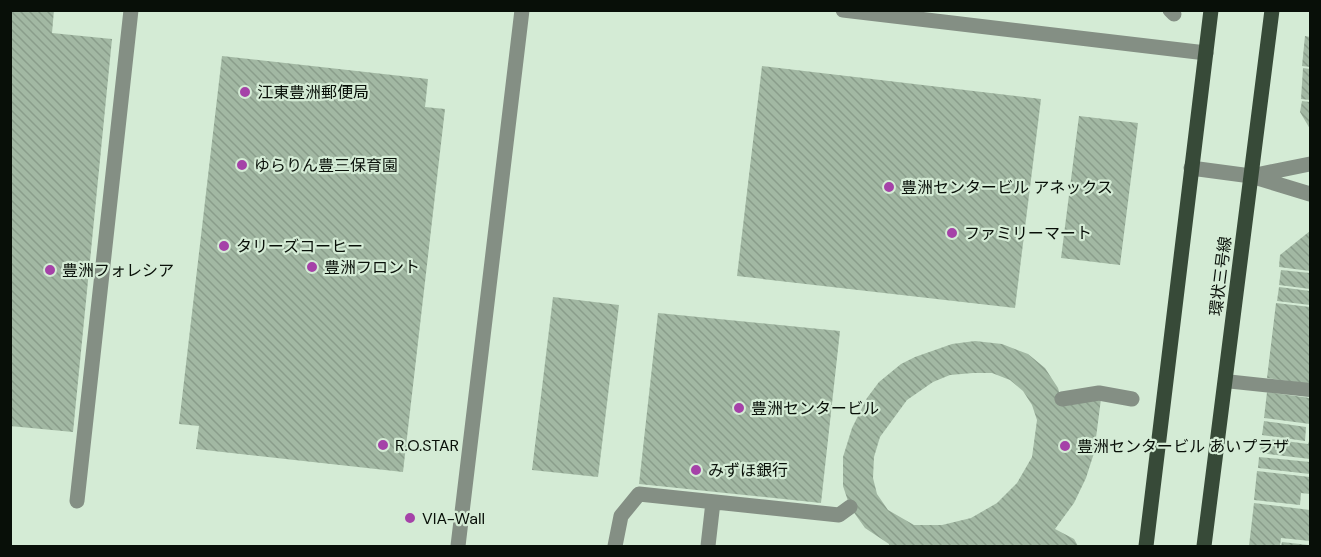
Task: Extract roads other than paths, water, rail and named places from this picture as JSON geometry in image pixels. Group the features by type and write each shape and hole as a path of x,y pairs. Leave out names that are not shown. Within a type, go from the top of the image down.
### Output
{"main road":[{"path":"1146,546 1211,10"},
{"name":"環状三号線","path":"1204,546 1272,10"}],"street":[{"path":"77,501 131,10"},
{"path":"458,546 522,10"},
{"path":"843,10 1206,53"},
{"path":"1251,176 1311,164"},
{"path":"1191,168 1251,176 1311,194"},
{"path":"1062,399 1099,393 1132,399"},
{"path":"615,546 621,516 639,494 838,515 850,507"},
{"path":"708,546 713,502"}],"lane":[{"path":"1225,381 1311,390"}],"place":[{"name":"江東豊洲郵便局","path":"245,92"},
{"name":"ゆらりん豊三保育園","path":"242,165"},
{"name":"豊洲センタービル アネックス","path":"889,187"},
{"name":"ファミリーマート","path":"952,233"},
{"name":"タリーズコーヒー","path":"224,246"},
{"name":"豊洲フロント","path":"312,267"},
{"name":"豊洲フォレシア","path":"50,270"},
{"name":"豊洲センタービル","path":"739,408"},
{"name":"R.O.STAR","path":"383,445"},
{"name":"豊洲センタービル あいプラザ","path":"1065,446"},
{"name":"みずほ銀行","path":"696,470"},
{"name":"VIA-Wall","path":"410,518"}]}
